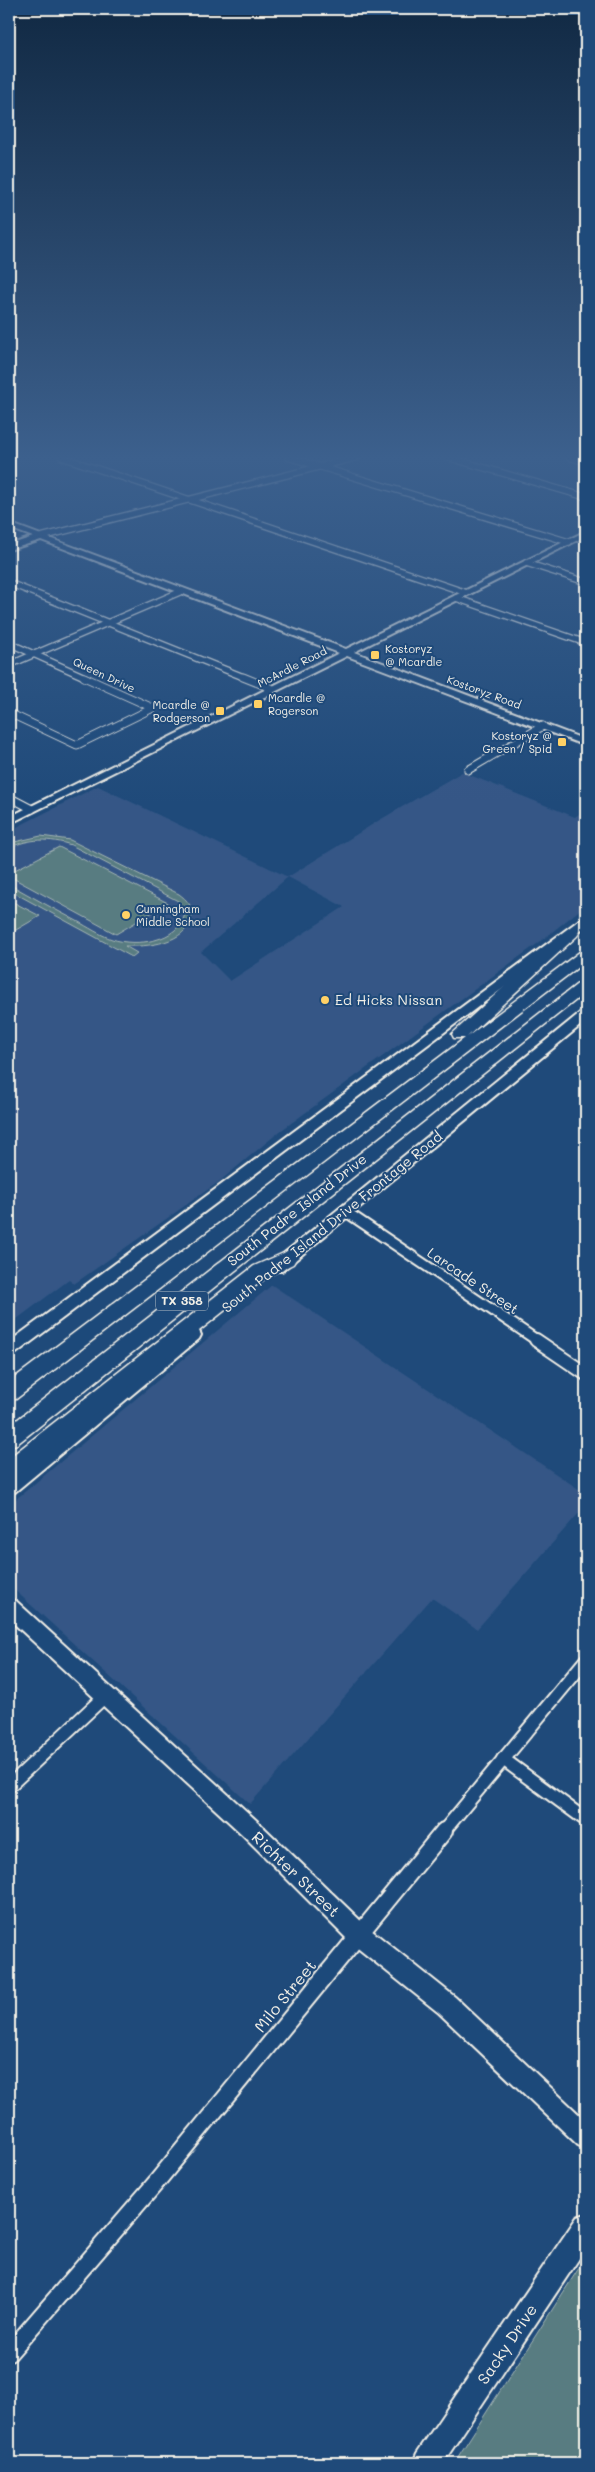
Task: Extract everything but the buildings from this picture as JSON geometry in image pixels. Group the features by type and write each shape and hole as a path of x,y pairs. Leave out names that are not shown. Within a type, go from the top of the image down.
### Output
{"highway":[{"path":"303,1167 495,1004 572,933"},
{"name":"TX 358","path":"9,1393 303,1167 586,954"},
{"name":"South Padre Island Drive","path":"9,1438 586,985"},
{"path":"9,1470 261,1271 286,1259"}],"main road":[{"name":"Kostoryz Road","path":"133,572 586,743"},
{"name":"McArdle Road","path":"9,821 508,572"},
{"path":"9,1350 586,921"},
{"name":"South Padre Island Drive Frontage Road","path":"9,1486 586,1016"},
{"name":"Richter Street","path":"9,1607 250,1828 358,1934 447,2005 586,2137"},
{"name":"Sacky Drive","path":"428,2463 586,2226"}],"street":[{"path":"406,572 467,593"},
{"path":"556,572 586,582"},
{"path":"9,583 273,689"},
{"path":"9,665 182,591"},
{"path":"456,598 586,642"},
{"name":"Queen Drive","path":"9,643 153,708 77,746 9,713"},
{"path":"468,770 543,726"},
{"path":"9,797 32,809"},
{"name":"Larcade Street","path":"345,1211 586,1374"},
{"name":"Milo Street","path":"9,2353 154,2185 358,1934 586,1660"},
{"path":"9,1786 105,1696"},
{"path":"503,1759 586,1820"}],"shaded area":[{"path":"462,772 575,817 586,809 586,905 537,944 279,1132 220,1181 74,1284 69,1280 9,1325 9,831 98,786 288,877","holes":["288,877 344,907 230,981 201,952"]},
{"path":"272,1285 586,1494 586,1505 477,1629 432,1598 250,1804 9,1585 9,1505"}],"green space":[{"path":"41,836 70,840 179,894 192,909 189,925 182,933 164,942 144,946 125,946 137,953 132,957 9,890 9,884 99,933 122,941 144,942 155,940 174,931 181,923 185,914 178,901 71,845 40,840 24,842 9,848 10,843"},
{"path":"59,847 168,903 116,934 9,876 9,873"},
{"path":"9,900 40,916 9,934"},
{"path":"586,2257 586,2463 454,2463"}],"place":[{"name":"Kostoryz @ Mcardle","path":"375,655"},
{"name":"Mcardle @ Rogerson","path":"258,704"},
{"name":"Mcardle @ Rodgerson","path":"220,711"},
{"name":"Kostoryz @ Green / Spid","path":"562,742"},
{"name":"Cunningham Middle School","path":"126,915"},
{"name":"Ed Hicks Nissan","path":"325,1000"}]}
